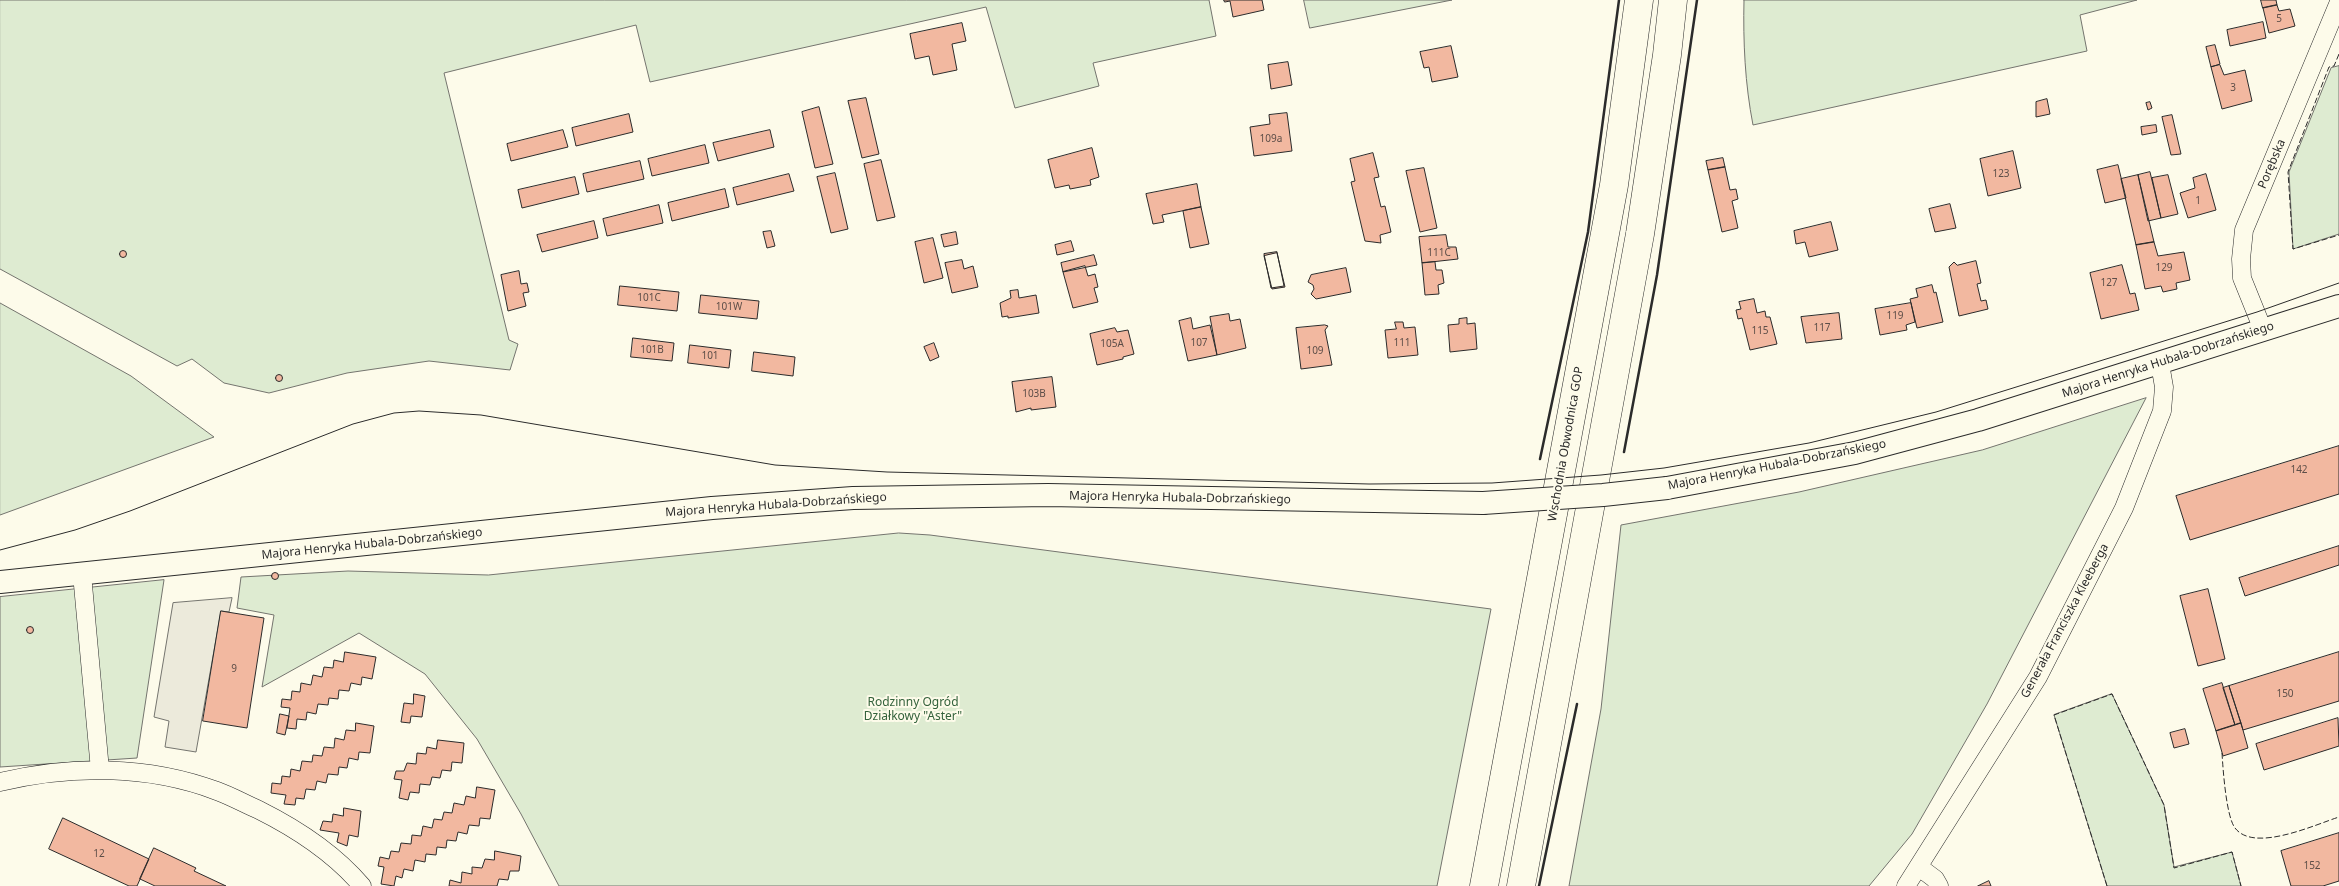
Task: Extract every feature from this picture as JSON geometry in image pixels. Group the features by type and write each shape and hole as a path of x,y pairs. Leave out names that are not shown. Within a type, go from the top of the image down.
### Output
{"highway":[{"name":"Wschodnia Obwodnica GOP","path":"1484,886 1614,185 1639,0"},
{"path":"1521,886 1640,234 1667,55 1673,0"}],"street":[{"name":"Porębska","path":"2263,330 2242,278 2241,259 2244,230 2339,2"},
{"name":"Majora Henryka Hubala-Dobrzańskiego","path":"0,582 712,508 853,498 1039,495 1483,503 1603,495 1667,488 1855,453 1978,420 2339,306"},
{"name":"Generała Franciszka Kleeberga","path":"1906,886 2038,677 2124,508 2162,411 2164,387 2160,364"},
{"path":"82,574 100,770"},
{"path":"0,782 36,774 100,770 135,772 218,791 297,831 348,870 362,886"},
{"path":"1919,867 1936,879 1939,886"}],"green space":[{"path":"0,0 1209,0 1216,36 1093,63 1099,86 1015,108 986,7 650,82 636,25 444,73 509,340 518,344 510,370 429,361 347,373 269,393 224,383 192,359 177,366 0,269"},
{"path":"1304,0 1452,0 1310,28"},
{"path":"1744,0 2137,0 2080,15 2087,51 1753,125 1745,63"},
{"path":"2339,66 2339,234 2293,249 2289,172 2331,68"},
{"path":"0,303 131,376 214,437 0,515"},
{"path":"2146,398 1987,704 1912,834 1869,886 1569,886 1601,709 1621,525 1799,492 1982,450"},
{"name":"Rodzinny Ogród Działkowy \"Aster\"","path":"899,533 930,535 1491,609 1437,886 559,886 521,814 477,739 425,674 359,633 262,687 274,615 237,608 241,577 348,571 488,575"},
{"path":"164,580 137,758 0,767 0,597"},
{"path":"2112,694 2164,805 2174,867 2232,852 2241,886 2107,886 2054,715"}],"shaded area":[{"path":"232,598 229,612 221,611 196,752 165,747 169,721 154,717 173,603"}],"building":[{"path":"1224,0 1262,0 1264,10 1233,17 1230,1 1225,2"},
{"path":"2261,0 2276,0 2277,5 2263,8"},
{"path":"2277,5 2279,11 2290,9 2295,26 2269,33 2263,8"},
{"path":"2263,22 2266,38 2230,46 2227,30"},
{"path":"962,23 966,41 952,44 957,70 933,75 929,56 915,59 910,34"},
{"path":"2215,45 2220,64 2211,67 2206,47"},
{"path":"1451,46 1458,77 1432,82 1429,67 1424,68 1420,52"},
{"path":"1288,62 1292,85 1271,89 1268,65"},
{"path":"2220,65 2224,75 2245,70 2252,101 2222,109 2211,67"},
{"path":"866,98 879,154 862,158 848,101"},
{"path":"2047,99 2050,114 2036,117 2036,102"},
{"path":"2150,102 2152,108 2148,110 2146,103"},
{"path":"819,107 833,164 815,168 802,112"},
{"path":"1287,113 1292,151 1254,156 1250,127 1270,124 1269,115"},
{"path":"629,114 633,132 576,146 572,128"},
{"path":"2172,115 2181,154 2171,155 2162,117"},
{"path":"2156,125 2157,132 2142,135 2141,127"},
{"path":"563,130 568,147 511,161 507,144"},
{"path":"770,130 774,147 718,161 713,143"},
{"path":"705,145 709,163 652,176 648,159"},
{"path":"1092,148 1099,177 1090,180 1091,185 1070,189 1069,185 1055,188 1048,160"},
{"path":"2013,151 2021,188 1988,196 1980,159"},
{"path":"1373,153 1379,177 1374,178 1381,207 1385,206 1391,232 1380,235 1381,243 1365,241 1351,182 1355,181 1350,159"},
{"path":"1723,158 1725,167 1708,170 1706,161"},
{"path":"881,160 895,217 877,221 864,164"},
{"path":"640,161 644,179 587,192 583,174"},
{"path":"2118,165 2126,198 2105,203 2097,170"},
{"path":"1725,167 1730,190 1736,189 1738,199 1732,201 1738,228 1722,232 1708,170"},
{"path":"1424,168 1437,228 1420,232 1406,171"},
{"path":"2150,172 2161,218 2148,221 2138,175"},
{"path":"835,173 848,229 831,233 817,177"},
{"path":"789,174 794,191 737,205 733,188"},
{"path":"2206,174 2216,210 2188,218 2180,193 2195,188 2193,178"},
{"path":"2138,175 2154,242 2136,245 2121,179"},
{"path":"2168,175 2178,214 2161,218 2152,178"},
{"path":"575,177 579,194 522,208 518,190"},
{"path":"1197,184 1201,207 1162,215 1164,222 1153,224 1146,194"},
{"path":"725,189 729,207 672,221 668,203"},
{"path":"1950,204 1956,228 1935,232 1929,209"},
{"path":"659,205 663,223 607,236 603,219"},
{"path":"1201,207 1209,244 1190,248 1183,211"},
{"path":"594,221 598,238 542,252 537,235"},
{"path":"1831,222 1838,250 1809,257 1805,242 1796,244 1794,231"},
{"path":"771,231 775,246 767,248 763,232"},
{"path":"956,232 958,244 944,247 941,235"},
{"path":"1446,235 1448,247 1456,247 1458,259 1422,263 1419,237"},
{"path":"933,238 943,278 924,283 915,242"},
{"path":"1071,241 1074,251 1057,255 1055,245"},
{"path":"2154,242 2158,256 2184,252 2190,280 2176,283 2177,289 2163,292 2161,286 2145,289 2136,245"},
{"path":"123,251 126,254 123,257 120,254"},
{"path":"1277,252 1284,286 1271,288 1264,254"},
{"path":"1277,253 1285,287 1272,289 1264,256"},
{"path":"1094,255 1097,265 1063,272 1061,263"},
{"path":"962,260 964,269 973,266 978,287 952,293 945,263"},
{"path":"1976,261 1981,283 1977,284 1981,301 1986,300 1988,309 1959,316 1949,267 1954,262 1957,265"},
{"path":"1435,262 1436,270 1442,270 1444,283 1438,285 1439,294 1425,295 1422,263"},
{"path":"2122,265 2130,294 2135,293 2139,310 2101,319 2090,273"},
{"path":"1085,266 1088,276 1095,274 1098,287 1094,288 1098,302 1073,308 1063,272"},
{"path":"1346,268 1351,292 1316,299 1311,294 1314,289 1313,285 1308,282 1311,275"},
{"path":"519,271 521,284 527,283 529,292 523,293 526,306 508,311 501,275"},
{"path":"1932,285 1934,293 1936,292 1943,322 1917,328 1910,299 1918,297 1916,289"},
{"path":"620,286 679,292 677,311 618,305"},
{"path":"1018,290 1019,298 1036,295 1039,313 1008,318 1008,316 1002,317 1000,303 1011,298 1010,291"},
{"path":"701,295 759,301 757,319 699,313"},
{"path":"1754,299 1757,313 1765,311 1766,317 1770,317 1777,344 1750,350 1742,318 1738,319 1736,310 1741,309 1739,302"},
{"path":"1911,303 1915,322 1906,325 1907,330 1880,335 1875,309"},
{"path":"1839,313 1842,339 1806,343 1801,317"},
{"path":"1229,314 1230,321 1240,319 1246,348 1217,355 1210,317"},
{"path":"1191,318 1193,329 1210,325 1217,355 1188,361 1179,321"},
{"path":"1467,318 1467,324 1475,323 1477,349 1450,352 1448,325 1459,324 1459,319"},
{"path":"1395,322 1403,322 1404,328 1415,327 1418,355 1388,358 1385,330 1396,329"},
{"path":"1328,326 1325,330 1332,365 1301,369 1296,328"},
{"path":"1115,328 1117,332 1128,330 1134,354 1123,357 1123,359 1097,365 1090,334"},
{"path":"633,338 674,343 672,361 631,357"},
{"path":"934,343 939,357 930,361 924,347"},
{"path":"690,345 731,350 729,368 688,363"},
{"path":"754,352 795,357 793,376 752,371"},
{"path":"279,375 282,378 279,381 276,378"},
{"path":"1052,377 1056,407 1031,410 1031,408 1016,412 1012,382"},
{"path":"2339,446 2339,494 2190,540 2176,496"},
{"path":"2339,546 2339,565 2245,596 2239,578"},
{"path":"275,573 278,576 275,579 272,576"},
{"path":"2208,589 2225,659 2198,666 2180,596"},
{"path":"221,611 264,618 247,728 203,721"},
{"path":"30,627 33,630 30,633 27,630"},
{"path":"345,652 376,657 372,679 362,677 361,685 351,683 349,691 339,690 338,699 329,698 328,705 318,704 316,714 307,712 306,720 297,719 296,729 287,728 290,708 281,707 282,699 291,700 292,691 300,692 301,683 311,685 313,675 322,677 324,667 333,668 334,660 343,662"},
{"path":"2339,652 2339,701 2243,730 2229,686"},
{"path":"2222,683 2235,725 2216,731 2203,689"},
{"path":"2229,686 2241,723 2235,725 2223,688"},
{"path":"414,694 425,696 422,717 411,716 410,723 401,722 404,703 413,704"},
{"path":"280,714 289,716 285,735 277,733"},
{"path":"2338,718 2339,746 2264,770 2256,744"},
{"path":"356,723 374,726 370,753 359,752 358,760 349,758 347,768 339,767 338,775 328,774 326,783 317,781 315,790 306,789 304,799 296,798 295,805 284,804 286,795 271,793 272,783 281,784 282,776 290,777 291,769 300,771 302,761 312,762 313,755 322,756 324,747 334,748 335,738 344,740 346,730 355,731"},
{"path":"2241,723 2248,748 2223,756 2216,731"},
{"path":"2185,729 2189,744 2174,748 2170,733"},
{"path":"438,740 464,743 462,763 452,762 451,771 442,770 440,778 432,777 430,785 420,784 419,793 410,792 408,800 399,798 402,780 394,779 396,771 404,771 407,763 416,764 417,753 426,754 427,747 436,749"},
{"path":"477,787 495,790 490,819 480,818 479,826 469,825 467,834 458,832 456,841 447,840 446,848 437,847 436,855 426,854 425,862 415,860 413,871 404,869 402,878 396,876 394,886 381,884 384,867 378,866 380,857 389,859 391,851 399,852 401,843 411,844 412,835 421,836 423,826 432,828 434,819 442,820 444,812 452,813 454,803 464,805 466,796 475,798"},
{"path":"344,808 361,811 358,837 349,835 347,846 337,842 339,833 320,830 323,821 332,822 333,814 343,816"},
{"path":"63,818 149,859 137,886 129,886 49,849"},
{"path":"2339,833 2339,881 2323,886 2291,886 2281,851"},
{"path":"154,848 196,868 194,871 226,886 155,886 140,879"},
{"path":"495,851 521,856 519,871 510,871 508,880 499,879 497,886 449,886 450,880 461,883 462,872 472,874 472,867 482,868 485,859 494,860"},
{"path":"1989,881 1991,886 1978,886"}],"tram line":[{"path":"0,550 75,530 130,511 353,424 394,413 419,411 481,415 775,465 887,472 1369,484 1492,483 1601,475 1664,468 1809,443 1936,412 2257,312 2339,283"}],"fence":[{"path":"2339,54 2334,66 2329,67 2288,172 2293,249 2339,235"},
{"path":"2107,886 2054,715 2112,694 2164,805 2174,868 2232,852 2241,886"},
{"path":"2222,753 2229,813 2235,828 2244,835 2256,838 2270,838 2300,831 2339,817"}],"wall":[{"path":"1540,459 1588,232 1619,0"},
{"path":"1624,452 1657,275 1697,0"},
{"path":"1539,886 1577,704"}]}
